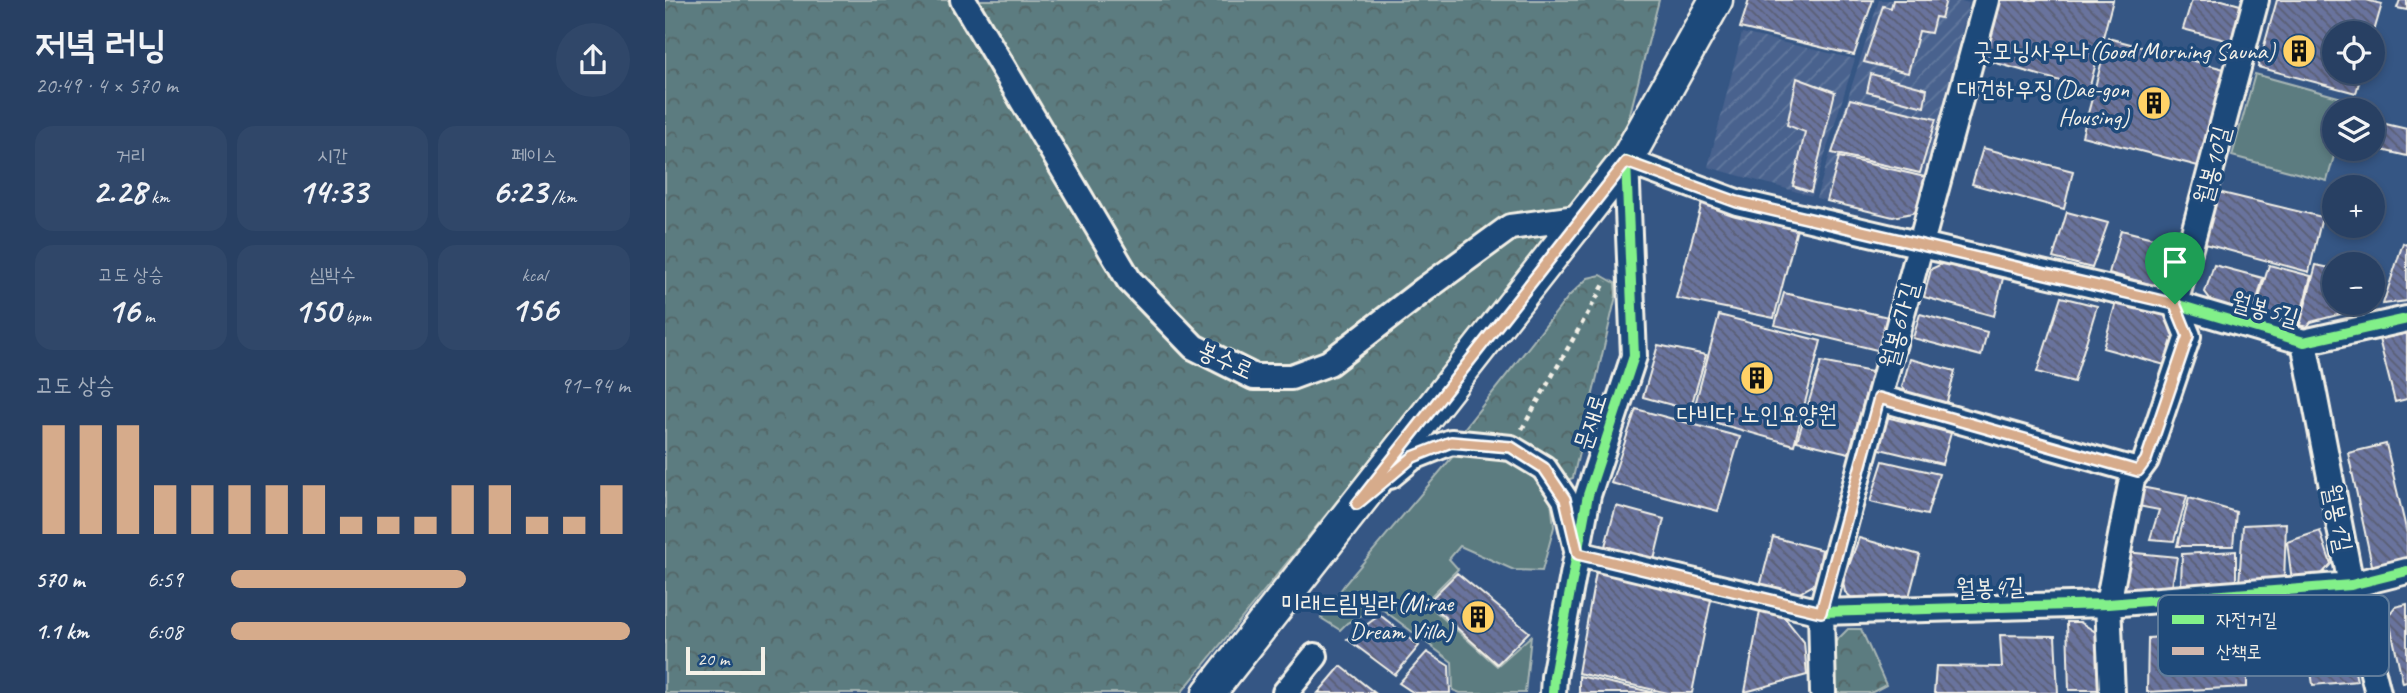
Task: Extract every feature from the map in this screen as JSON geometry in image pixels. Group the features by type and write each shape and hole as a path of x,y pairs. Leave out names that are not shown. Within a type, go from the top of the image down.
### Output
{"main road":[{"path":"1209,693 1626,162 1716,0"}],"street":[{"name":"봉수로","path":"963,0 1129,280 1193,347 1254,377 1291,377 1329,363 1510,228 1584,217"},
{"name":"월봉6가길","path":"1823,693 1821,612 1987,0"},
{"name":"월봉10길","path":"2175,304 2256,0"},
{"name":"문재로","path":"1553,693 1588,495 1634,356 1626,162"},
{"name":"월봉5길","path":"1626,162 1737,202 2175,304 2304,342 2407,319"},
{"path":"2112,693 2108,604 2132,479 2146,460 2188,336 2175,304"},
{"name":"월봉1길","path":"2304,342 2354,595"},
{"path":"1879,398 2138,471"},
{"path":"1357,504 1413,457 1451,442 1511,447 1544,468 1565,499 1578,554"},
{"name":"월봉4길","path":"1578,554 1821,612 2108,604 2158,600"},
{"name":"월봉4길","path":"2223,595 2351,585 2407,571"},
{"path":"1285,693 1315,656"},
{"name":"월봉1길","path":"2374,676 2378,693"}],"path":[{"path":"1511,447 1630,240"}],"shaded area":[{"path":"1879,0 1958,0 1969,3 1917,212 1893,217 1816,198"},
{"path":"1742,33 1855,59 1812,196 1708,167"}],"green space":[{"path":"665,0 1659,0 1620,153 1181,693 665,693"},
{"path":"2255,74 2342,98 2322,98 2322,161 2333,161 2329,175 2322,175 2322,180 2232,156"},
{"path":"1601,275 1615,283 1616,296 1573,478 1567,480 1532,444 1496,432 1460,434 1569,296 1588,278"},
{"path":"1454,455 1495,455 1535,471 1550,492 1554,527 1542,571 1514,570 1460,546 1449,559 1458,569 1425,602 1497,666 1531,636 1525,693 1460,693 1453,690 1452,662 1378,606 1347,623 1340,630 1321,618 1345,584"},
{"path":"1848,629 1861,629 1886,685 1871,693 1830,693 1833,644"}],"building":[{"path":"1749,0 1873,0 1854,55 1740,28"},
{"path":"1893,0 1946,0 1941,18 1935,17 1931,33 1919,31 1908,73 1864,62 1883,6 1891,8"},
{"path":"1986,0 2113,0 2089,89 1971,56"},
{"path":"2192,0 2222,0 2244,6 2233,42 2183,29"},
{"name":"굿모닝사우나(Good Morning Sauna)","path":"2277,0 2366,0 2382,4 2377,21 2322,21 2322,84 2258,67"},
{"path":"2400,0 2407,0 2407,10 2397,8"},
{"name":"대건하우징(Dae-gon Housing)","path":"2108,38 2224,69 2202,167 2082,136"},
{"path":"1871,74 1927,89 1924,107 1867,92"},
{"path":"1797,78 1835,92 1811,192 1793,186 1805,132 1787,125"},
{"name":"굿모닝사우나(Good Morning Sauna)","path":"2322,84 2359,84 2356,93"},
{"path":"1850,99 1936,119 1920,173 1832,153"},
{"path":"2385,124 2407,129 2407,156 2385,151"},
{"path":"1983,148 2073,171 2064,209 1972,184"},
{"path":"1839,157 1925,177 1917,212 1893,217 1827,201"},
{"path":"2218,192 2322,217 2309,272 2205,244"},
{"path":"1702,203 1798,225 1774,318 1676,298"},
{"path":"2067,212 2108,223 2092,268 2053,258"},
{"path":"2121,230 2181,245 2173,275 2153,285 2109,273"},
{"path":"2403,243 2407,245 2407,301 2385,304"},
{"path":"1944,263 2003,278 1994,316 1924,297 1931,269"},
{"path":"2214,265 2263,278 2253,315 2214,304 2205,292"},
{"path":"2269,265 2311,276 2298,325 2255,312"},
{"path":"2316,265 2322,266 2322,315 2338,315 2311,322 2307,327 2300,325"},
{"path":"1784,293 1888,317 1881,351 1775,325"},
{"path":"2061,297 2097,306 2074,382 2037,372"},
{"path":"2116,302 2168,315 2174,336 2165,365 2103,348"},
{"path":"1920,314 1987,332 1981,356 1913,338"},
{"name":"다비다 노인요양원","path":"1719,315 1821,341 1794,445 1692,416"},
{"path":"2407,333 2407,399 2395,402 2379,339"},
{"path":"1658,345 1706,355 1690,410 1643,397"},
{"path":"1910,359 1955,371 1945,409 1913,400 1902,387"},
{"path":"1821,362 1872,372 1849,453 1797,441"},
{"path":"1636,409 1740,437 1718,511 1611,483"},
{"path":"1886,417 1951,433 1942,464 1876,448"},
{"path":"2386,444 2407,533 2407,567 2383,573 2372,565 2348,453"},
{"path":"1883,461 1939,474 1927,515 1870,502"},
{"path":"2141,487 2187,496 2174,541 2150,539 2159,510 2133,505"},
{"path":"2189,498 2236,512 2233,546 2177,546"},
{"path":"1616,506 1664,519 1654,560 1605,546"},
{"path":"2286,523 2284,582 2239,584 2243,525"},
{"path":"2320,531 2331,564 2317,579 2292,581 2287,542"},
{"path":"1773,537 1822,550 1815,584 1794,596 1760,587"},
{"path":"1859,538 1920,555 1909,597 1853,599 1845,592 1843,582"},
{"path":"2236,551 2236,586 2181,589 2182,554"},
{"path":"2125,552 2177,557 2171,592 2128,595 2119,586"},
{"path":"1596,572 1712,595 1692,693 1668,693 1578,673"},
{"name":"미래드림빌라(Mirae Dream Villa)","path":"1457,573 1529,632 1497,664 1428,602"},
{"path":"2407,604 2407,682 2403,683 2389,620 2389,615 2395,607"},
{"path":"1760,611 1784,617 1804,642 1807,675 1745,692"},
{"path":"1380,615 1419,646 1395,675 1347,639"},
{"path":"2067,622 2080,622 2097,633 2099,690 2069,690"},
{"path":"2000,635 2055,636 2058,693 1934,693 1936,666 2002,667"},
{"path":"2158,637 2158,676 2247,676 2247,687 2147,692 2148,638"},
{"path":"1427,652 1449,666 1450,693 1414,693 1399,683"},
{"path":"1341,666 1375,693 1318,693"},
{"path":"1579,676 1656,693 1579,693"},
{"path":"2312,676 2356,676 2357,681 2313,685"}],"marked path":[{"path":"1879,398 2138,471"}],"cycle path":[{"path":"1553,693 1588,495 1634,356 1626,161 1737,202 2175,304 2304,342 2407,319"},
{"path":"1357,504 1413,457 1451,442 1511,448 1544,468 1565,499 1578,554 1821,612 2108,604 2158,600"},
{"path":"2223,595 2351,585 2407,571"}],"place":[{"name":"굿모닝사우나(Good Morning Sauna)","path":"2299,51"},
{"name":"대건하우징(Dae-gon Housing)","path":"2154,103"},
{"name":"다비다 노인요양원","path":"1757,378"},
{"name":"미래드림빌라(Mirae Dream Villa)","path":"1478,617"}],"route":[{"path":"1626,162 1737,202 2175,304 2188,336 2146,460 2138,471 1879,398 1821,612 1578,554 1565,499 1544,468 1511,447 1451,442 1413,457 1357,504 1626,162"}]}
